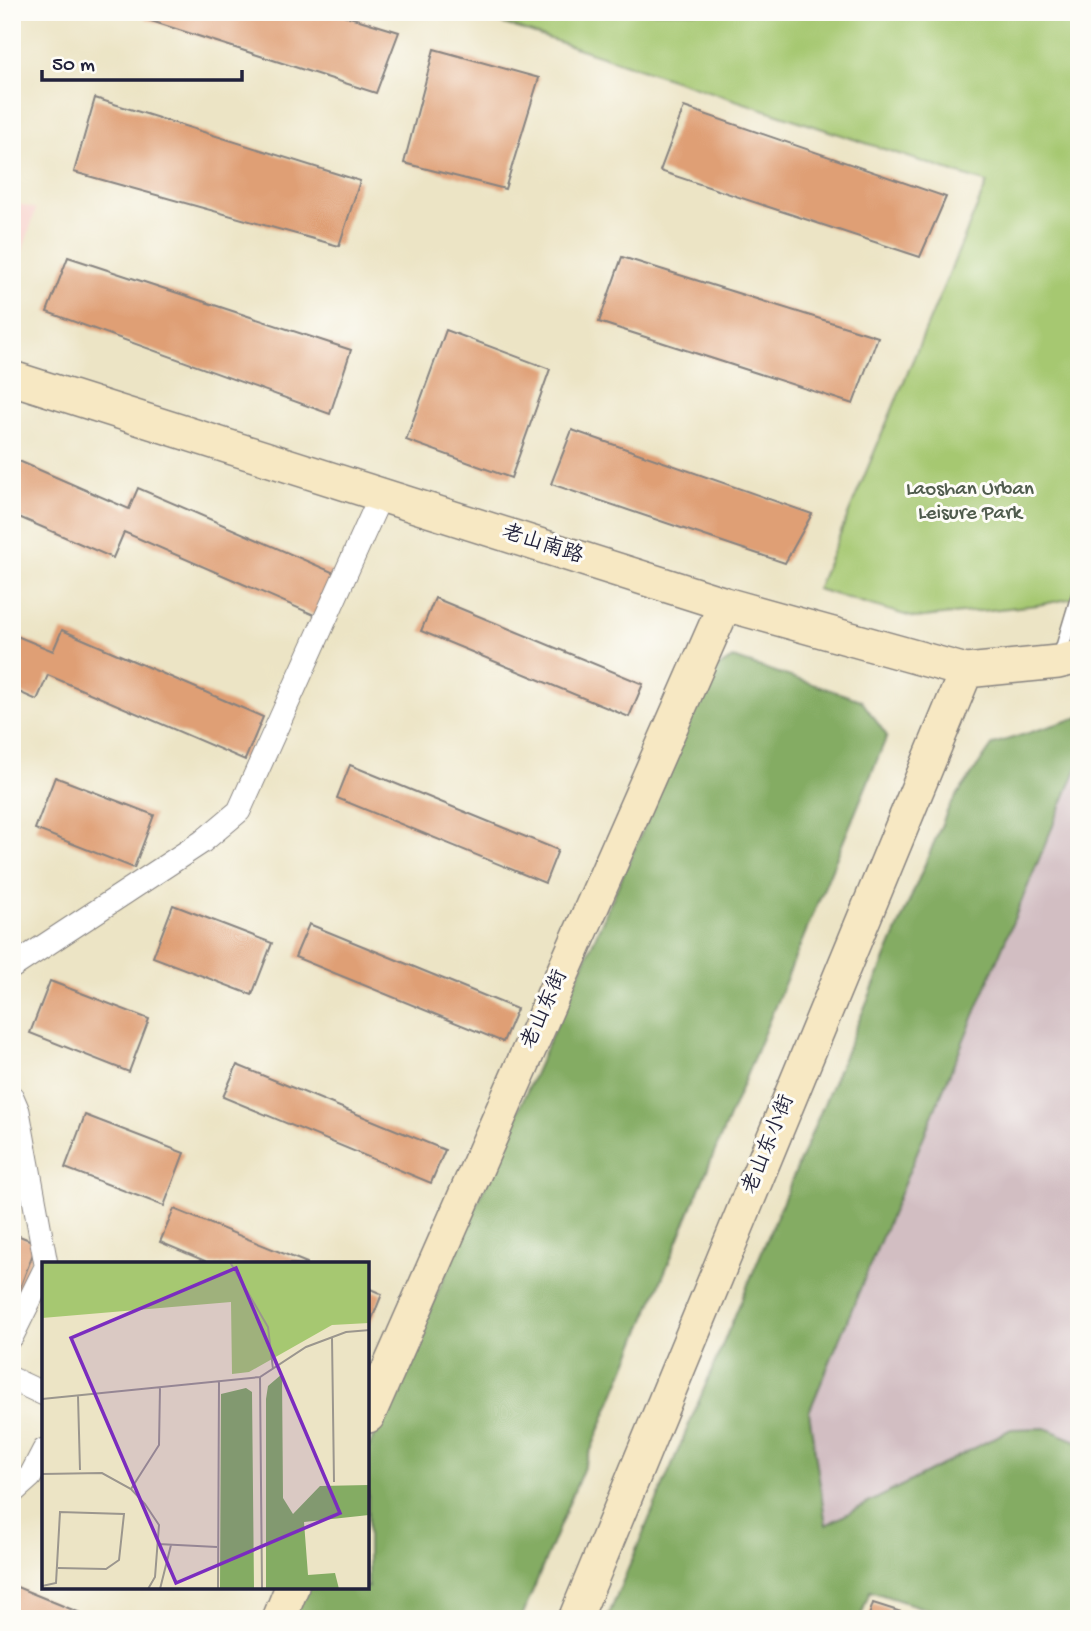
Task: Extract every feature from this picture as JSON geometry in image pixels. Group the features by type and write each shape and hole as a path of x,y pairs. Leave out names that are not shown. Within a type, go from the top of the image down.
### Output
{"street":[{"name":"老山南路","path":"12,378 725,604 966,671 1068,660"},
{"path":"12,967 202,842 239,811 381,495"},
{"name":"老山东街","path":"369,1414 725,604"},
{"name":"老山东小街","path":"575,1619 966,671"},
{"path":"12,1097 18,1111 46,1262"},
{"path":"12,1336 42,1275"},
{"path":"12,1379 42,1393"},
{"path":"12,1493 30,1477 42,1454"},
{"path":"279,1619 291,1589"}],"lane":[{"path":"1068,660 1079,591"}],"shaded area":[{"path":"12,202 36,209 12,285"},
{"path":"1079,763 1079,1442 1045,1428 1011,1429 825,1525 809,1412"}],"green space":[{"name":"Laoshan Urban Leisure Park","path":"468,12 1079,12 1079,597 1038,605 915,618 817,589 987,183"},
{"path":"733,658 861,700 887,736 521,1619 293,1619 305,1589 369,1589 369,1447 645,825 708,673"},
{"path":"1079,717 1079,763 809,1412 826,1525 1011,1429 1045,1428 1079,1442 1079,1619 957,1619 870,1591 860,1619 607,1619 949,807 993,744"}],"building":[{"path":"147,12 333,12 399,32 376,93 145,19"},
{"path":"434,49 539,78 505,189 404,163"},
{"path":"95,98 360,181 339,246 74,172"},
{"path":"684,107 946,197 920,257 660,171"},
{"path":"68,257 351,350 330,414 47,312"},
{"path":"622,257 878,337 853,404 599,322"},
{"path":"446,330 550,369 511,478 406,440"},
{"path":"572,430 812,514 785,563 551,484"},
{"path":"12,458 129,509 138,488 339,575 321,618 124,532 113,558 12,514"},
{"path":"435,598 643,684 629,717 421,631"},
{"path":"62,630 263,717 245,760 48,675 37,700 12,689 12,634 53,651"},
{"path":"350,765 558,850 545,883 337,798"},
{"path":"55,777 154,815 134,868 35,829"},
{"path":"173,905 272,943 252,995 153,957"},
{"path":"309,924 517,1009 503,1042 295,957"},
{"path":"50,981 149,1019 129,1072 30,1033"},
{"path":"237,1065 445,1150 431,1183 223,1097"},
{"path":"85,1115 184,1153 164,1206 65,1168"},
{"path":"174,1209 305,1262 207,1262 160,1242"},
{"path":"12,1233 37,1243 17,1296 12,1294"},
{"path":"369,1288 382,1294 369,1326"},
{"path":"12,1585 95,1619 12,1619"},
{"path":"873,1603 920,1618 920,1619 868,1619"}]}
